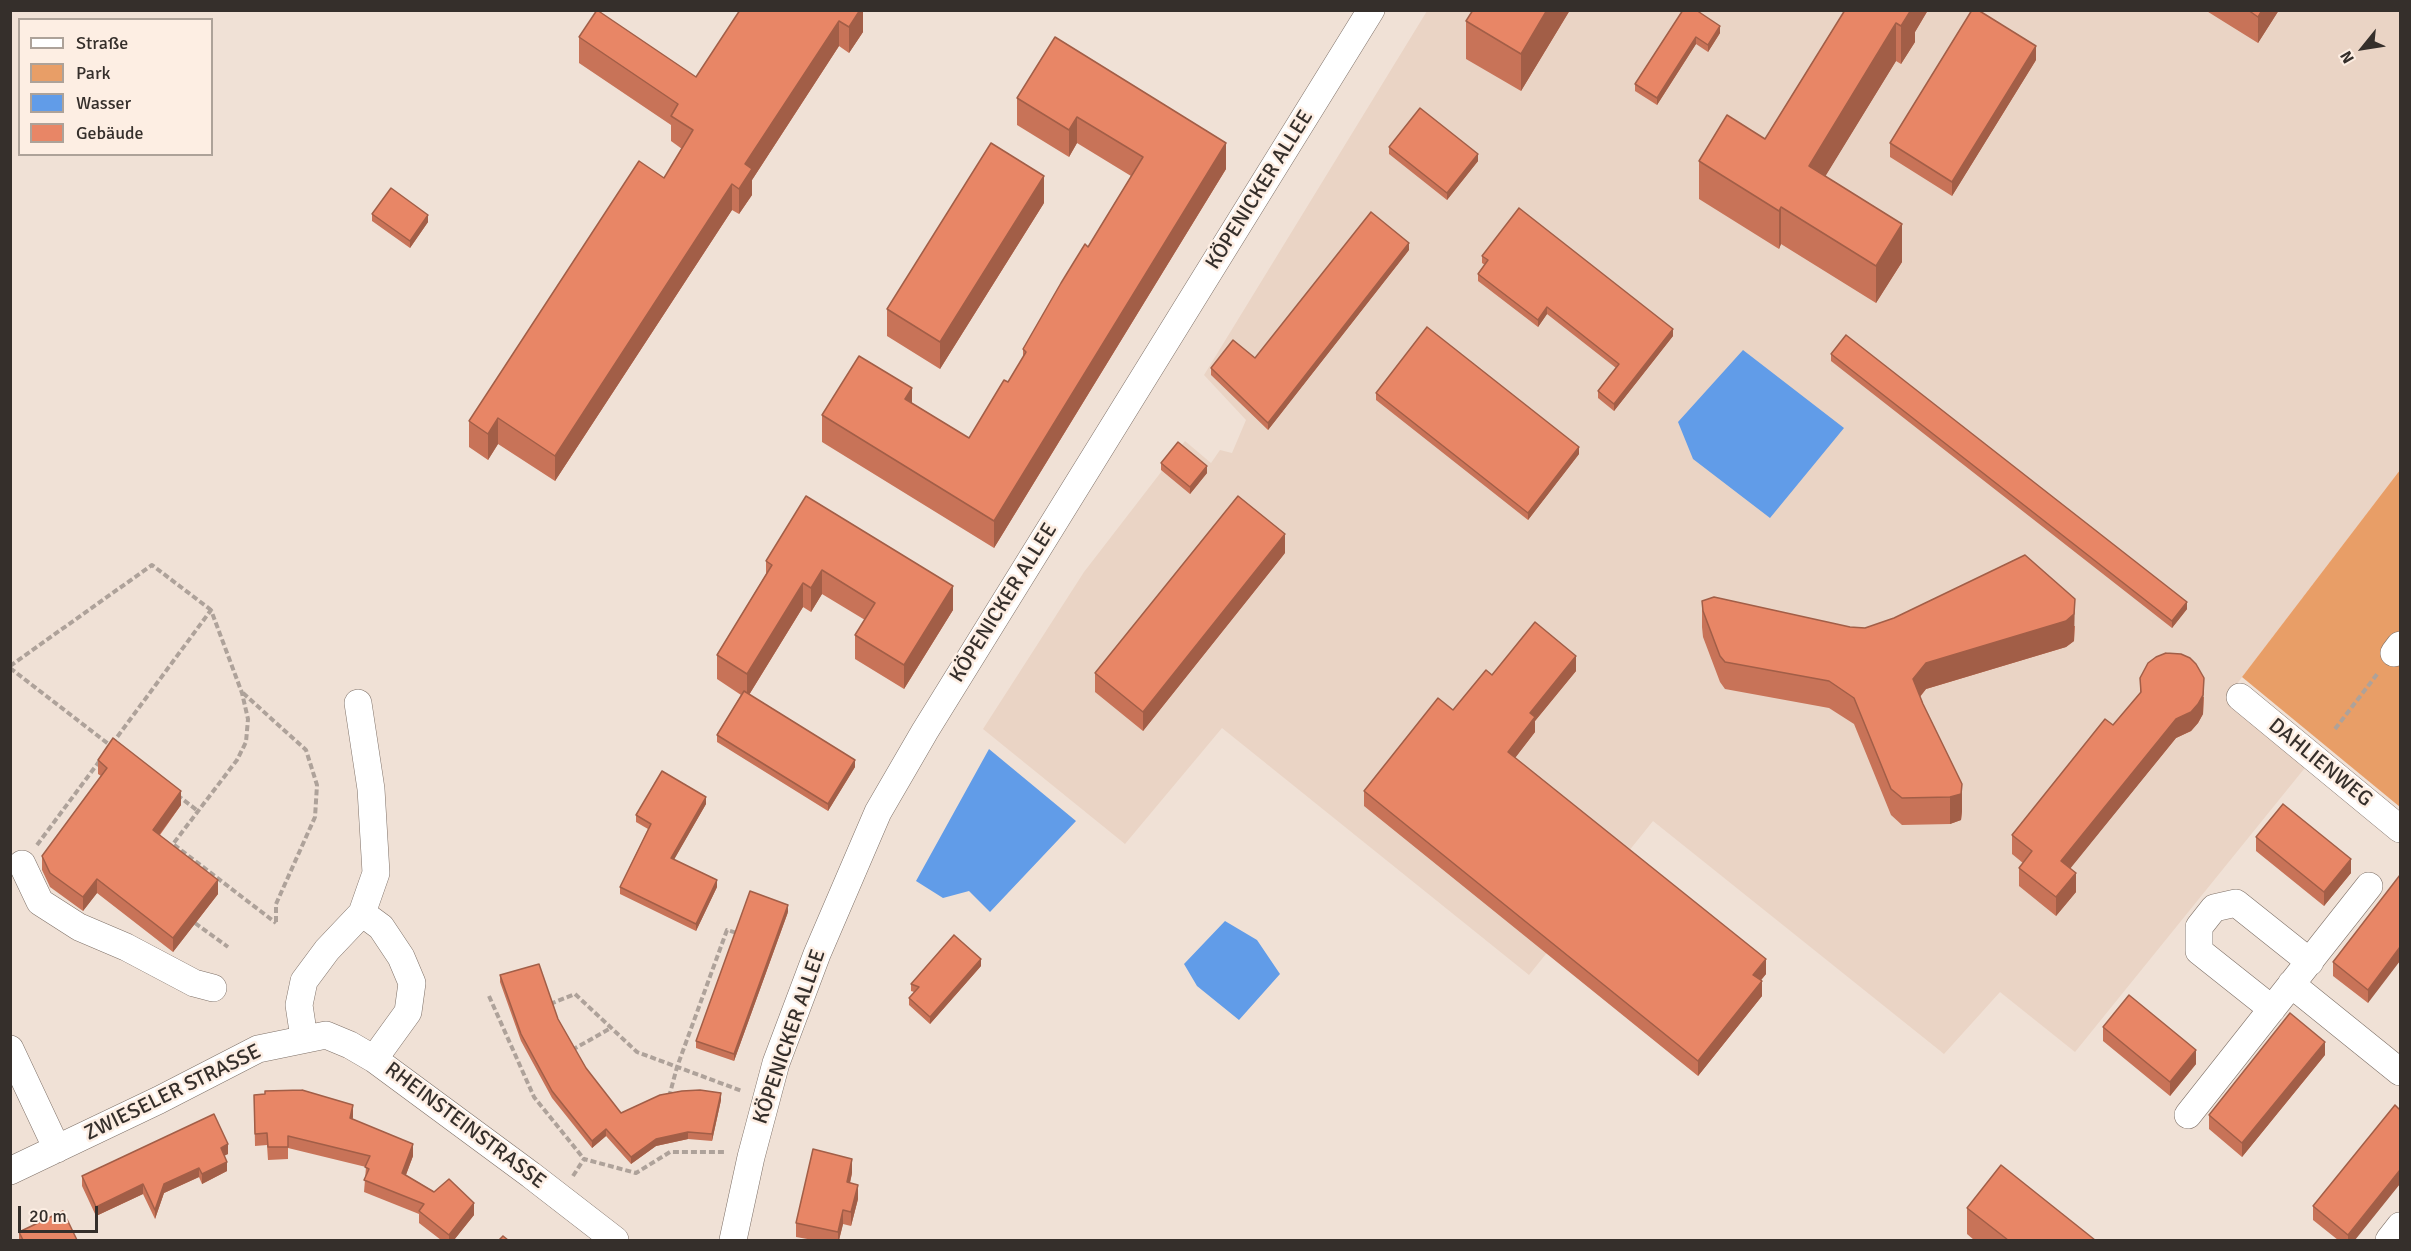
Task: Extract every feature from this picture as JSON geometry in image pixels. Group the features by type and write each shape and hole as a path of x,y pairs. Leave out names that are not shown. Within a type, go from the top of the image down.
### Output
{"street":[{"name":"KÖPENICKER ALLEE","path":"733,1240 765,1098 822,943 869,831 893,785 1371,10"},
{"name":"DAHLIENWEG","path":"2240,698 2400,829"},
{"path":"304,1038 299,1005 304,981 327,950 362,913 376,873 371,789 358,703"},
{"path":"22,864 40,902 79,927 126,947 194,983 213,988"},
{"path":"2188,1115 2369,886"},
{"path":"2272,1009 2199,951 2199,927 2214,908 2235,903 2310,962"},
{"path":"362,913 381,927 401,957 412,983 408,1012 374,1059"},
{"path":"2291,984 2400,1072"},
{"name":"RHEINSTEINSTRASSE","path":"304,1038 326,1035 374,1059 615,1240"},
{"name":"ZWIESELER STRASSE","path":"10,1171 159,1100 258,1049 304,1038"},
{"path":"10,1049 57,1149"},
{"path":"2389,1240 2400,1226"}],"path":[{"path":"120,752 10,667 152,565 211,610 242,693 248,719 246,742 237,760 173,844 276,923 276,904 315,818 317,785 306,750 242,693"},
{"path":"22,864 211,610"},
{"path":"2335,729 2397,649"},
{"path":"172,791 198,811"},
{"path":"195,923 228,947"},
{"path":"669,1100 677,1067 727,930 737,933"},
{"path":"549,1004 575,994 637,1052 765,1098"},
{"path":"489,996 534,1097 584,1159 636,1173 670,1152 731,1152 751,1157"},
{"path":"571,1051 611,1028"},
{"path":"558,1196 584,1159"}],"shaded area":[{"path":"1427,11 2400,11 2400,470 2230,693 2308,764 2075,1052 2000,992 1944,1054 1653,821 1529,975 1222,728 1125,844 983,729 1084,572 1185,441 1211,463 1220,450 1232,453 1246,420 1204,375"}],"green space":[{"path":"2400,470 2400,807 2242,677"}],"water":[{"path":"1743,350 1844,428 1770,518 1693,459 1678,422"},
{"path":"989,749 1076,821 990,912 969,891 943,898 916,881"},
{"path":"1225,921 1257,940 1280,974 1239,1020 1197,986 1184,964"}],"building":[{"path":"597,10 696,77 740,10 860,10 849,27 839,21 745,164 752,169 739,189 732,184 555,456 498,418 488,434 469,421 639,161 664,178 693,130 671,116 678,104 579,37"},
{"path":"1473,10 1547,10 1521,54 1466,21"},
{"path":"1683,10 1696,10 1720,26 1708,45 1696,37 1657,98 1635,84"},
{"path":"1845,10 1911,10 1901,26 1896,23 1809,166 1902,224 1876,266 1781,207 1779,211 1699,161 1727,115 1765,139"},
{"path":"1972,10 1978,10 2036,46 1952,182 1890,143"},
{"path":"2248,10 2262,10 2258,17"},
{"path":"1055,37 1226,143 994,521 822,415 859,356 912,388 905,399 969,438 1004,380 1008,382 1026,352 1023,349 1061,283 1085,244 1088,247 1143,157 1077,117 1069,130 1017,98"},
{"path":"1420,108 1478,154 1447,193 1389,147"},
{"path":"991,143 1044,176 940,342 887,309"},
{"path":"391,188 428,215 410,241 372,214"},
{"path":"1519,208 1673,329 1614,404 1598,391 1619,364 1547,307 1538,320 1478,274 1488,260 1482,256"},
{"path":"1371,212 1409,243 1268,423 1211,368 1233,340 1255,358"},
{"path":"1427,327 1579,447 1528,513 1376,393"},
{"path":"1846,335 2187,602 2172,621 1831,354"},
{"path":"1178,442 1207,466 1190,487 1161,463"},
{"path":"806,496 953,586 904,665 855,635 875,603 822,570 811,588 803,583 747,674 717,655 772,565 766,561"},
{"path":"1238,496 1285,534 1143,712 1095,673"},
{"path":"2025,555 2075,599 2074,614 2066,621 1926,663 1913,679 1962,784 1961,794 1950,797 1902,798 1891,789 1854,698 1829,681 1725,662 1720,656 1703,611 1702,601 1714,597 1850,627 1865,628 1894,618"},
{"path":"1535,622 1576,656 1530,713 1535,717 1508,752 1766,959 1753,975 1762,981 1698,1061 1364,791 1438,698 1453,710 1486,670 1492,675"},
{"path":"2166,653 2181,654 2196,664 2204,678 2203,695 2191,712 2176,719 2061,861 2076,873 2056,897 2019,868 2032,851 2012,835 2105,719 2113,725 2141,692 2140,678 2148,663"},
{"path":"744,691 855,760 828,804 717,735"},
{"path":"113,738 181,791 153,830 218,880 173,938 97,879 83,897 50,873 42,856 107,768 98,760"},
{"path":"662,771 706,797 671,858 717,880 696,924 620,887 651,824 636,815"},
{"path":"2283,804 2351,859 2324,892 2256,837"},
{"path":"2400,875 2400,947 2368,990 2333,962"},
{"path":"750,891 788,905 734,1054 696,1041"},
{"path":"954,935 981,959 930,1017 909,998 919,987 911,984"},
{"path":"539,964 558,1019 586,1068 621,1113 660,1095 700,1090 721,1093 712,1134 688,1132 656,1139 631,1157 606,1129 592,1141 552,1091 521,1034 500,975"},
{"path":"2129,995 2196,1050 2170,1082 2103,1027"},
{"path":"2290,1013 2325,1042 2242,1143 2209,1115"},
{"path":"302,1090 353,1105 350,1118 413,1144 402,1173 434,1192 449,1179 474,1203 449,1235 419,1211 424,1204 364,1180 369,1169 365,1167 370,1156 288,1136 288,1147 268,1147 267,1133 255,1134 254,1095 265,1094 265,1091"},
{"path":"2395,1105 2400,1110 2400,1170 2348,1235 2313,1206"},
{"path":"214,1114 228,1144 221,1148 227,1162 202,1174 199,1168 164,1184 155,1210 143,1184 96,1207 82,1176"},
{"path":"813,1149 852,1159 847,1182 858,1185 851,1212 843,1210 838,1232 796,1223"},
{"path":"2001,1165 2095,1240 2008,1240 1967,1208"},
{"path":"63,1211 77,1240 23,1240 19,1232"}]}
